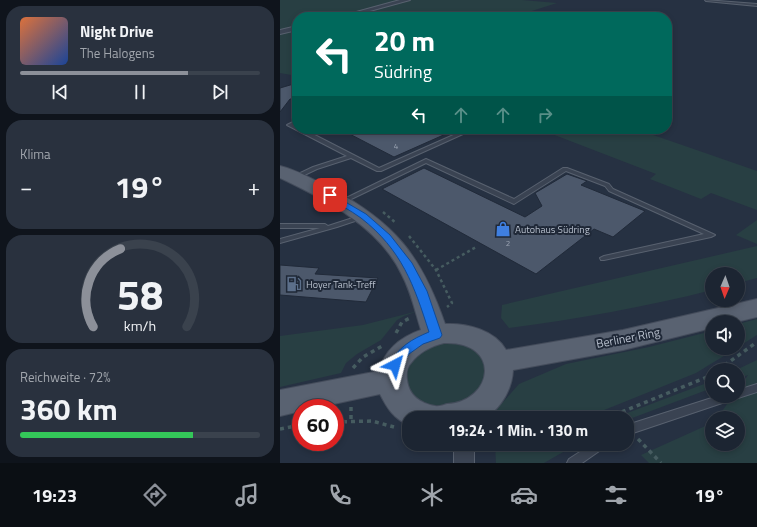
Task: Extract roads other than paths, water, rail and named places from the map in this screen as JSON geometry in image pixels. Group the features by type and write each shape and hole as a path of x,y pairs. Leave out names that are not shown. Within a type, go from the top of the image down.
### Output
{"main road":[{"path":"287,174 341,202 363,216 386,237 409,266 421,291 436,335"},
{"name":"Berliner Ring","path":"499,362 624,340 757,308"},
{"path":"410,411 396,398 391,380 395,365 404,351 419,341 436,335 456,333 475,337 490,347 499,362 500,378 493,394 479,407 470,411"},
{"path":"280,403 391,380"}],"street":[{"path":"360,12 407,0"},
{"path":"280,32 292,29"},
{"path":"464,451 464,463"}],"lane":[{"path":"706,0 757,4"},
{"path":"308,134 379,170 459,134"},
{"path":"287,174 315,168 352,156"},
{"path":"341,202 426,161 514,202 565,169 607,185 611,190 711,235 604,258"},
{"path":"280,241 335,226 363,216"},
{"path":"280,226 335,226"},
{"path":"745,392 757,388"},
{"path":"634,427 709,403"},
{"path":"572,463 590,451"}],"place":[{"name":"Autohaus Südring","path":"503,229"},
{"name":"Hoyer Tank-Treff","path":"294,284"}]}
